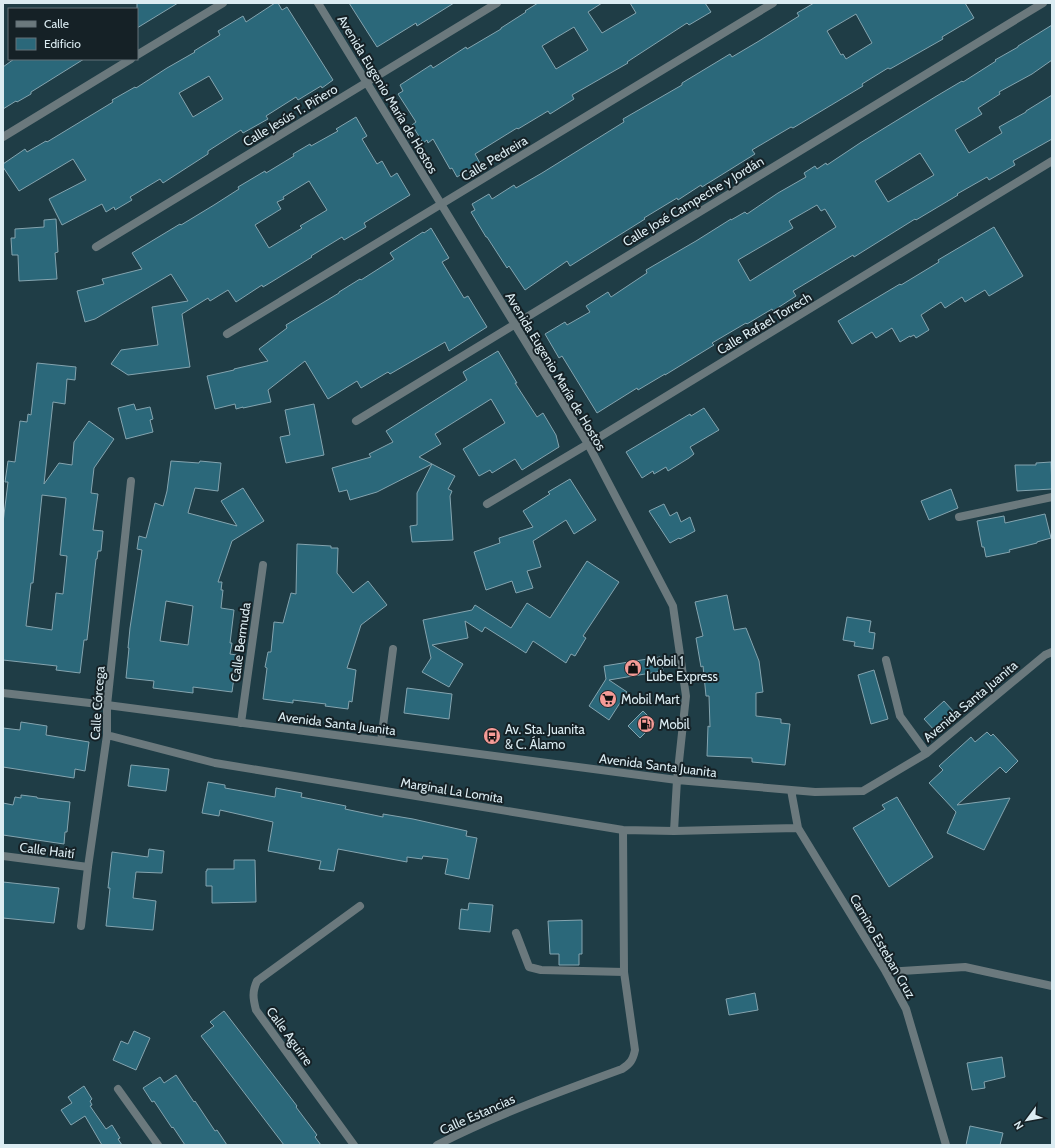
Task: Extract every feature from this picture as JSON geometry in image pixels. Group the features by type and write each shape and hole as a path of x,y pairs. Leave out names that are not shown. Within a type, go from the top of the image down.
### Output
{"street":[{"path":"138,55 223,3"},
{"name":"Avenida Eugenio María de Hostos","path":"318,3 588,444 672,606 686,696 677,780 674,831"},
{"name":"Calle Jesús T. Piñero","path":"96,247 496,3"},
{"name":"Calle Pedreira","path":"227,334 774,3"},
{"name":"Calle José Campeche y Jordán","path":"356,421 1043,3"},
{"path":"3,137 129,60"},
{"name":"Calle Rafael Torrech","path":"487,504 1052,161"},
{"name":"Calle Córcega","path":"81,926 107,735 107,705 131,481"},
{"path":"958,517 1052,497"},
{"name":"Calle Bermuda","path":"241,723 263,565"},
{"path":"381,740 393,649"},
{"name":"Avenida Santa Juanita","path":"3,693 381,740 677,780 815,792 863,791 927,753 1045,655 1052,652"},
{"path":"886,660 900,716 927,753"},
{"name":"Marginal La Lomita","path":"107,735 215,763 623,830 674,831 798,828"},
{"name":"Camino Esteban Cruz","path":"791,790 798,828 886,972 906,1009 946,1145"},
{"path":"516,933 530,967 542,970 624,972 623,830"},
{"name":"Calle Haití","path":"3,856 88,867"},
{"name":"Calle Aguirre","path":"354,1145 256,1010 253,999 253,989 257,981 360,906"},
{"path":"886,972 965,967 1052,986"},
{"name":"Calle Estancias","path":"437,1145 504,1114 622,1069 629,1064 633,1059 635,1050 624,972"},
{"path":"118,1089 158,1145"}],"building":[{"path":"137,3 178,3 138,27"},
{"path":"275,3 278,3 282,10 287,7 333,80 322,88 321,86 298,100 296,97 266,116 268,119 243,133 241,130 208,151 208,154 163,183 160,179 130,197 132,200 115,210 114,207 106,212 102,204 62,225 49,199 86,180 73,159 19,191 3,167 3,164 25,149 27,152 46,141 47,142 113,102 112,100 135,87 136,88 195,52 194,51 220,35 218,31 243,16 246,22","holes":["209,76 223,99 193,117 179,93"]},
{"path":"349,3 454,3 417,26 416,23 377,47"},
{"path":"538,3 602,3 588,12 602,33 636,13 630,3 705,3 711,12 689,25 687,23 627,62 628,63 572,95 574,99 550,114 548,111 475,154 480,163 457,177 452,168 450,169 433,139 428,143 427,140 423,143 412,125 416,122 398,94 403,91 400,85 431,65 433,68 466,47 467,49 501,29 526,12 525,11","holes":["574,27 588,50 556,69 542,46"]},
{"path":"814,3 965,3 974,18 942,37 943,39 890,69 888,68 862,84 863,86 793,128 791,127 752,150 755,154 702,187 701,185 678,200 677,198 570,266 567,261 525,290 509,266 507,268 486,237 471,212 475,210 472,204 489,194 492,199 514,185 516,188 542,173 624,122 623,119 682,85 682,83 730,54 732,57 799,16 797,13","holes":["856,14 872,43 846,59 843,54 841,55 827,31"]},
{"path":"1052,25 1052,60 1032,74 999,92 1000,94 978,108 982,114 955,130 969,153 1002,133 999,127 1052,95 1052,139 1013,161 1015,165 989,180 987,177 957,194 958,195 916,220 915,219 854,257 853,255 793,291 796,296 773,311 772,309 747,324 746,323 712,343 714,345 665,375 638,390 637,388 597,413 562,356 559,358 545,334 565,322 567,325 590,312 586,306 608,292 611,297 647,273 646,270 731,219 745,212 747,214 778,193 806,177 804,173 815,166 817,169 826,163 827,165 935,97 962,81 963,82","holes":["920,153 934,175 888,202 875,181","817,205 821,211 825,209 836,227 750,281 738,260 793,228 789,221"]},
{"path":"13,60 82,60 31,92 31,94 3,109 3,67"},
{"path":"356,117 367,136 362,139 377,164 382,161 391,177 397,173 410,195 364,223 366,227 344,240 342,237 273,281 263,287 262,285 236,302 228,290 210,301 208,298 182,314 190,367 128,375 111,364 121,350 158,345 152,307 188,301 171,274 95,319 85,322 77,291 104,284 102,279 142,269 132,253 214,205 239,189 238,187 265,171 266,173 294,156 293,154 338,131 336,129","holes":["309,181 327,210 300,226 302,228 269,248 255,225 281,209 277,202 284,199 283,197"]},
{"path":"56,219 58,252 55,253 57,279 19,281 18,255 12,255 11,238 15,238 15,229 44,227 44,220"},
{"path":"994,227 1023,276 989,296 985,290 965,302 962,297 945,308 941,302 921,315 929,330 916,338 914,335 910,336 900,342 892,328 876,338 872,332 852,344 838,321 900,284 901,285 939,262 938,260"},
{"path":"431,228 449,258 442,262 464,298 468,296 487,327 449,351 445,342 390,374 388,372 361,388 357,381 328,399 305,361 268,390 271,402 236,409 235,404 215,409 207,376 268,361 259,349 287,328 286,325 394,259 390,253"},
{"path":"498,351 517,383 515,383 537,417 543,413 556,435 559,447 522,470 515,459 492,473 490,470 479,476 463,449 505,423 491,399 435,434 441,444 419,457 432,464 377,492 350,500 347,490 339,492 332,468 371,457 369,454 393,442 386,431 467,380 463,372"},
{"path":"37,363 76,367 75,380 67,379 65,404 53,402 44,484 59,463 72,465 74,442 89,421 114,439 94,468 91,493 98,494 93,530 103,531 101,551 98,551 96,559 87,640 84,640 80,673 56,670 57,666 3,660 3,523 8,482 5,482 8,461 15,462 20,421 27,422 28,414 31,415","holes":["42,495 66,498 60,555 67,556 63,594 56,593 52,630 26,626 31,583 33,583"]},
{"path":"134,404 136,410 150,407 153,419 150,420 153,432 126,439 118,408"},
{"path":"314,404 324,455 286,463 280,437 290,435 285,410"},
{"path":"704,408 719,430 690,447 694,454 689,458 668,471 666,467 654,474 653,471 642,478 626,452 690,414 691,416"},
{"path":"171,461 221,463 218,491 195,488 188,513 237,526 221,501 243,488 264,521 232,541 218,582 222,582 221,590 223,590 221,608 234,610 230,654 237,655 232,692 193,687 193,693 153,688 154,681 126,678 130,628 142,550 137,549 139,536 146,538 155,503 163,506 167,491","holes":["166,601 193,606 188,645 160,641"]},
{"path":"1051,462 1052,489 1017,491 1015,465 1036,465 1036,463"},
{"path":"432,464 455,476 448,489 452,491 450,496 453,540 412,542 410,526 417,525 417,493"},
{"path":"570,479 596,520 574,534 566,520 533,541 541,567 527,571 533,588 516,593 512,581 486,590 474,552 500,543 499,538 533,527 523,511 550,494 548,492"},
{"path":"951,489 958,508 929,520 921,501"},
{"path":"664,504 670,516 677,512 681,522 690,517 695,531 670,543 649,511"},
{"path":"1045,514 1051,538 1009,550 1010,552 986,557 984,547 982,547 977,521 1004,516 1005,523"},
{"path":"297,544 331,546 331,548 338,548 337,573 353,593 368,581 387,605 361,625 347,668 356,670 352,702 349,701 348,709 325,706 326,704 293,700 293,703 263,699 267,668 265,667 268,652 271,652 274,622 283,623 291,593 296,594"},
{"path":"587,561 619,582 583,636 586,638 575,656 571,654 566,663 533,641 526,653 485,627 482,632 465,621 468,638 432,645 463,664 449,687 422,672 431,658 423,620 472,610 475,605 511,628 527,603 550,618"},
{"path":"727,595 734,630 746,628 759,661 763,692 756,693 756,716 781,719 781,723 790,724 785,765 752,762 752,758 707,756 708,726 710,727 709,696 706,696 703,666 701,667 696,638 703,636 695,602"},
{"path":"847,617 871,621 869,632 875,633 873,649 854,646 855,642 843,640"},
{"path":"660,657 663,671 609,680 627,692 609,720 589,706 606,679 604,666"},
{"path":"874,670 888,719 871,724 858,675"},
{"path":"407,688 452,694 449,719 404,713"},
{"path":"944,701 955,713 935,731 924,719"},
{"path":"643,711 655,723 640,738 628,726"},
{"path":"21,722 47,726 46,735 89,742 85,771 75,769 74,778 3,767 3,728 20,730"},
{"path":"987,732 991,736 993,734 1018,761 1006,773 1000,767 957,805 1010,798 984,850 947,833 956,812 929,783 943,770 939,766 971,737 975,742"},
{"path":"131,765 169,769 166,791 128,786"},
{"path":"208,782 225,785 225,788 275,797 276,788 302,793 301,797 346,806 345,809 383,817 383,814 413,819 467,831 466,836 477,838 469,879 445,874 448,859 423,856 422,859 407,857 407,862 338,849 334,871 319,869 321,861 268,851 273,822 220,810 219,816 202,813"},
{"path":"21,795 70,802 67,832 65,832 64,844 3,835 3,803 13,805 15,797 21,798"},
{"path":"897,797 933,857 889,887 853,828 885,809 882,805"},
{"path":"149,849 164,851 162,873 136,872 133,898 156,901 153,930 106,926 112,852 148,857"},
{"path":"234,860 255,860 256,902 212,903 212,886 206,886 207,869 234,869"},
{"path":"3,882 59,888 54,923 3,918"},
{"path":"469,903 493,905 490,932 459,929 461,909 468,910"},
{"path":"582,920 582,954 579,954 579,965 559,965 559,954 550,954 548,921"},
{"path":"755,993 758,1010 729,1015 726,999"},
{"path":"224,1011 297,1106 296,1107 317,1135 315,1137 321,1145 284,1145 201,1036 214,1026 210,1022"},
{"path":"134,1031 150,1038 136,1070 113,1060 121,1041 128,1044"},
{"path":"1002,1057 1005,1077 984,1082 985,1088 972,1090 967,1063"},
{"path":"176,1075 215,1131 217,1130 227,1145 185,1145 143,1088 160,1077 164,1083"},
{"path":"84,1086 92,1099 90,1101 92,1105 90,1106 106,1129 112,1125 120,1138 118,1139 122,1145 102,1145 85,1116 71,1125 61,1110 72,1103 68,1097"},
{"path":"970,1126 1003,1133 1000,1145 966,1145"}],"place":[{"name":"Mobil 1 Lube Express","path":"633,668"},
{"name":"Mobil Mart","path":"608,699"},
{"name":"Mobil","path":"646,724"},
{"name":"Av. Sta. Juanita & C. Álamo","path":"492,736"}]}
